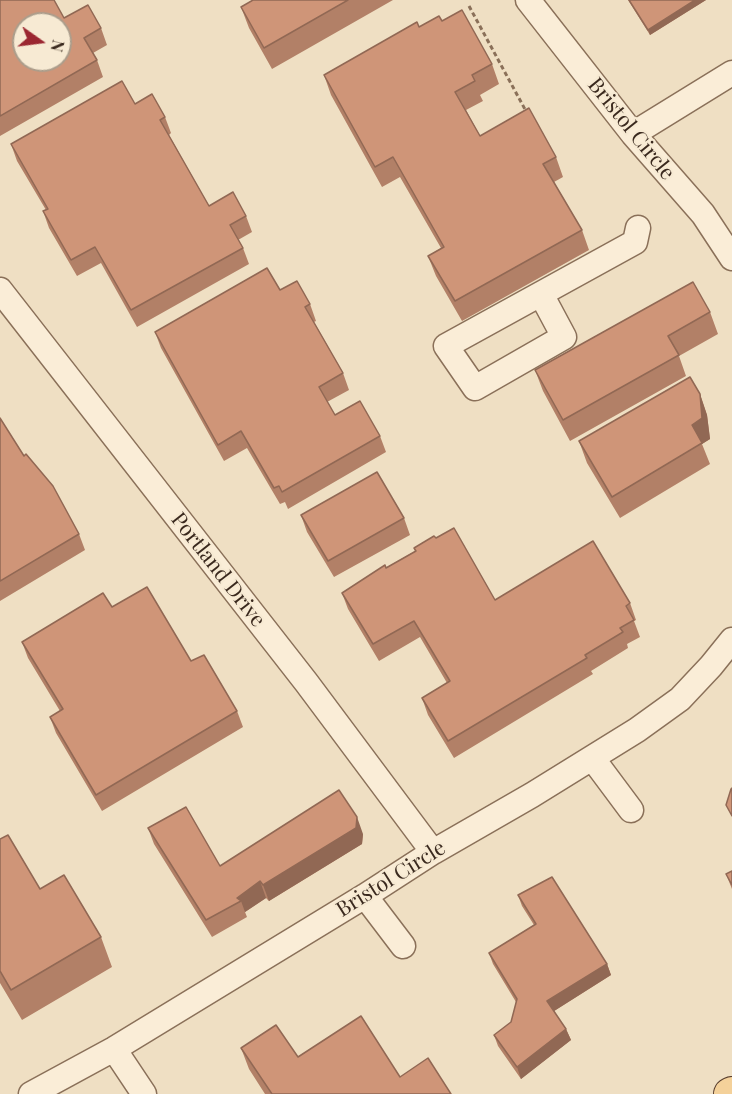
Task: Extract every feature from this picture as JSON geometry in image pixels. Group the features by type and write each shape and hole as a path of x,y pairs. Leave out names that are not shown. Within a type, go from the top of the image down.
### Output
{"street":[{"name":"Bristol Circle","path":"528,0 633,134 703,214 732,258"},
{"path":"633,134 732,73"},
{"path":"541,294 564,337 474,388 446,346 635,242 638,228"},
{"name":"Portland Drive","path":"0,290 306,682 434,852"},
{"name":"Bristol Circle","path":"31,1094 114,1049 434,852 638,730 680,699 732,640"},
{"path":"593,759 631,810"},
{"path":"365,896 403,946"},
{"path":"114,1049 144,1094"}],"path":[{"path":"469,6 531,120"}],"building":[{"path":"0,0 54,0 61,12 12,12 12,72 72,72 72,14 88,5 101,28 84,38 97,60 0,116"},
{"path":"253,0 348,0 264,48 241,7"},
{"path":"629,0 695,0 648,30"},
{"path":"462,10 492,64 472,75 475,81 455,92 480,136 529,108 556,157 543,164 582,230 455,301 428,256 444,247 393,157 375,167 324,75 417,22 419,27 439,16 442,21"},
{"path":"122,81 135,104 152,94 165,117 160,120 209,206 233,192 246,216 230,225 243,248 131,310 95,247 71,260 43,211 48,209 11,144"},
{"path":"267,268 280,290 297,281 310,304 305,307 343,373 319,387 335,415 360,401 380,436 282,492 279,486 274,488 241,431 218,445 155,332"},
{"path":"693,282 710,312 668,336 679,355 563,420 535,370"},
{"path":"690,377 700,394 702,418 692,425 702,443 612,497 579,441"},
{"path":"0,418 24,456 26,454 53,486 79,534 0,581"},
{"path":"377,472 404,518 328,561 301,515"},
{"path":"454,528 495,600 593,541 630,603 626,606 634,620 620,628 623,632 585,655 587,658 448,741 422,698 450,681 414,621 373,644 342,593 385,565 386,568 416,551 414,548 434,536 436,538"},
{"path":"147,587 191,661 204,655 237,711 96,795 50,717 63,709 22,642 103,593 112,607"},
{"path":"732,788 732,816 726,805"},
{"path":"339,790 357,817 356,828 263,885 260,881 237,898 241,901 206,920 148,828 186,807 220,866"},
{"path":"8,835 40,889 64,875 101,937 11,990 0,971 0,839"},
{"path":"732,871 732,885 726,874"},
{"path":"552,877 607,964 547,1001 566,1029 517,1067 494,1035 511,1022 517,999 489,953 536,924 518,895"},
{"path":"361,1016 400,1077 428,1058 451,1094 272,1094 241,1048 276,1025 298,1057"}]}
